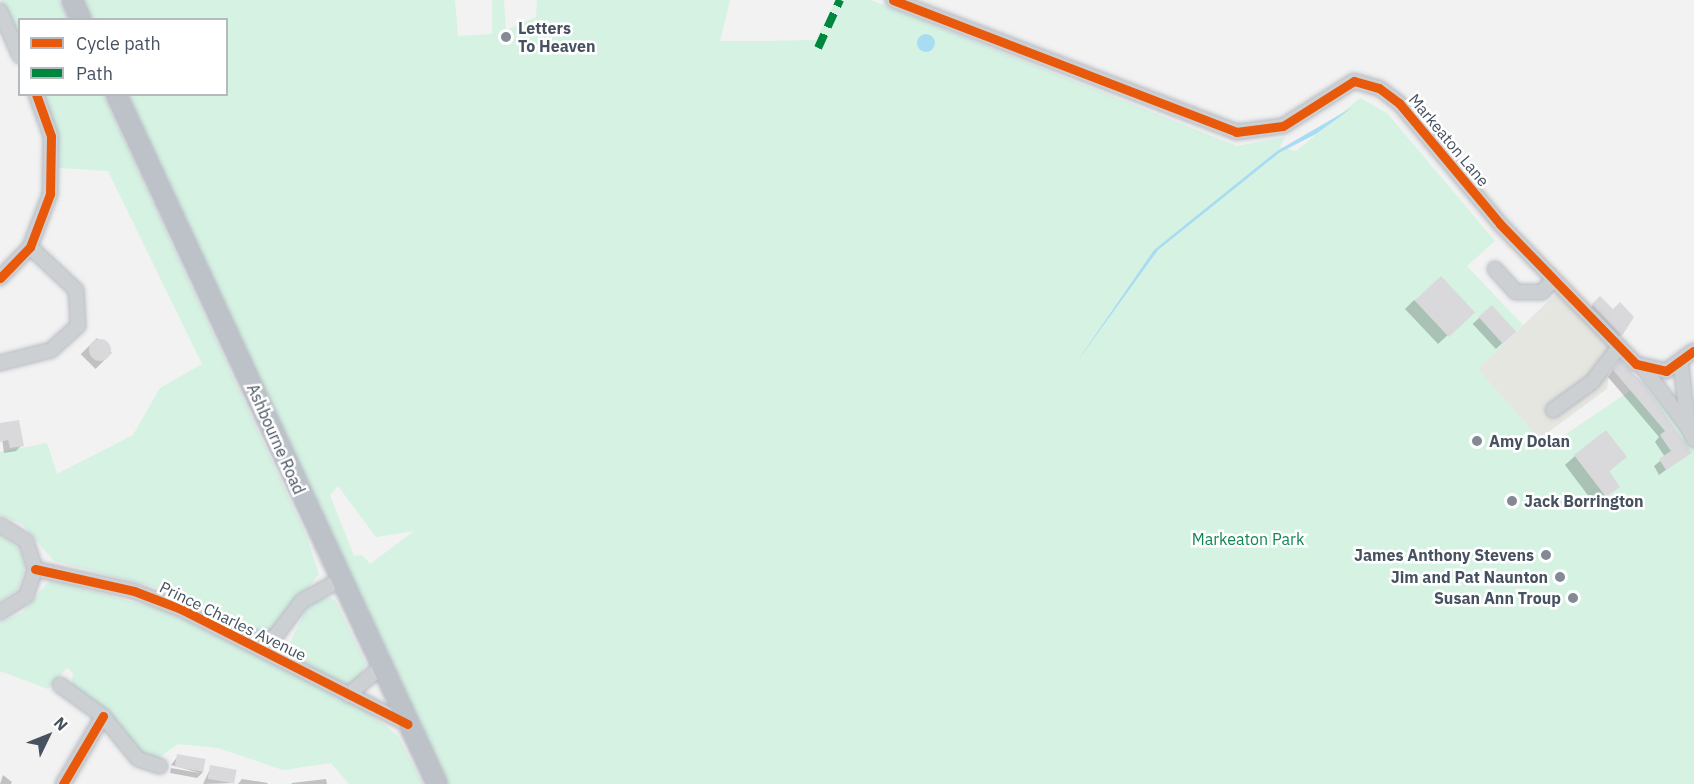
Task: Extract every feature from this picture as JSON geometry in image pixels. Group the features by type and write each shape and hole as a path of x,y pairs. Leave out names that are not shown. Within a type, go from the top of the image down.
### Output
{"highway":[{"path":"72,0 80,18"},
{"name":"Ashbourne Road","path":"117,96 436,784"}],"street":[{"name":"Markeaton Lane","path":"893,0 1172,112 1236,132 1277,128 1348,84 1368,84 1404,109 1553,280 1644,369 1688,427"},
{"path":"0,11 18,52"},
{"path":"0,278 30,247 48,205 53,171 51,136 37,96"},
{"path":"0,363 51,350 78,326 76,290 30,247"},
{"path":"1495,269 1515,292 1542,292 1553,280"},
{"path":"1553,410 1592,382 1619,347"},
{"path":"1644,369 1665,371 1681,365 1694,351"},
{"path":"1681,365 1688,427 1694,440"},
{"path":"0,525 26,541 36,569 26,596 0,612"},
{"name":"Prince Charles Avenue","path":"36,569 134,591 231,635 408,724"},
{"name":"Prince Charles Avenue","path":"231,635 274,638 302,602 340,580"},
{"path":"348,695 381,667"},
{"path":"60,685 103,716 138,759 160,766"},
{"path":"63,784 103,716"}],"shaded area":[{"path":"1558,292 1620,359 1610,366 1607,389 1539,439 1477,369"}],"green space":[{"path":"1,0 59,0 68,18 18,18 18,41"},
{"name":"Markeaton Park","path":"81,0 455,0 458,36 492,34 492,0 504,0 506,30 536,17 537,0 730,0 720,41 816,40 836,0 871,0 1237,146 1285,137 1280,147 1296,151 1360,98 1387,113 1495,241 1467,266 1523,325 1478,369 1547,447 1643,382 1690,441 1694,436 1694,784 445,784 124,96 228,96 228,18 90,18","holes":["338,486 376,537 414,531 370,564 362,555 354,556 330,495"]},
{"path":"42,96 103,96 306,535 319,574 273,632 245,635 159,588 54,561 22,524 0,515 0,452 47,443 57,474 133,435 160,388 202,364 108,171 59,168 58,141"},
{"path":"0,535 19,549 25,566 18,589 0,602"},
{"path":"50,580 167,611 368,711 398,736 423,784 349,784 331,763 283,770 218,748 178,744 154,761 143,757 122,727 71,686 73,673 67,668 48,689 0,671 0,622 22,613"},
{"path":"327,597 335,600 366,664 357,681 344,686 286,651 308,605"}],"water":[{"path":"922,34 930,34 935,39 933,50 922,52 917,47 917,39"},
{"path":"1353,107 1316,134 1279,153 1158,250 1076,363 1154,250 1277,151"}],"building":[{"path":"1441,276 1475,313 1449,337 1415,301"},
{"path":"1600,296 1613,309 1620,302 1634,317 1622,336 1592,304"},
{"path":"1492,305 1516,332 1503,344 1479,317"},
{"path":"100,339 108,342 111,350 108,358 100,361 92,358 89,350 92,342"},
{"path":"1620,360 1643,383 1692,453 1666,470 1659,459 1671,451 1660,435 1665,431 1613,370"},
{"path":"19,420 24,446 10,448 8,440 0,442 0,423"},
{"path":"1606,430 1627,457 1609,471 1620,487 1606,497 1574,455"},
{"path":"177,754 206,759 203,772 175,767"},
{"path":"210,765 237,770 234,783 208,779"}],"marked path":[{"path":"818,48 840,0"}],"cycle path":[{"path":"893,0 1236,132 1283,126 1354,81 1379,88 1399,103 1500,224 1636,364 1666,371 1694,351"},
{"path":"0,278 30,247 50,194 51,136 37,96"},
{"path":"35,569 134,591 181,609 408,724"},
{"path":"63,784 103,716"}],"place":[{"name":"Letters To Heaven","path":"506,37"},
{"name":"Amy Dolan","path":"1477,441"},
{"name":"Jack Borrington","path":"1512,501"},
{"name":"James Anthony Stevens","path":"1546,555"},
{"name":"Jim and Pat Naunton","path":"1560,577"},
{"name":"Susan Ann Troup","path":"1573,598"}]}
